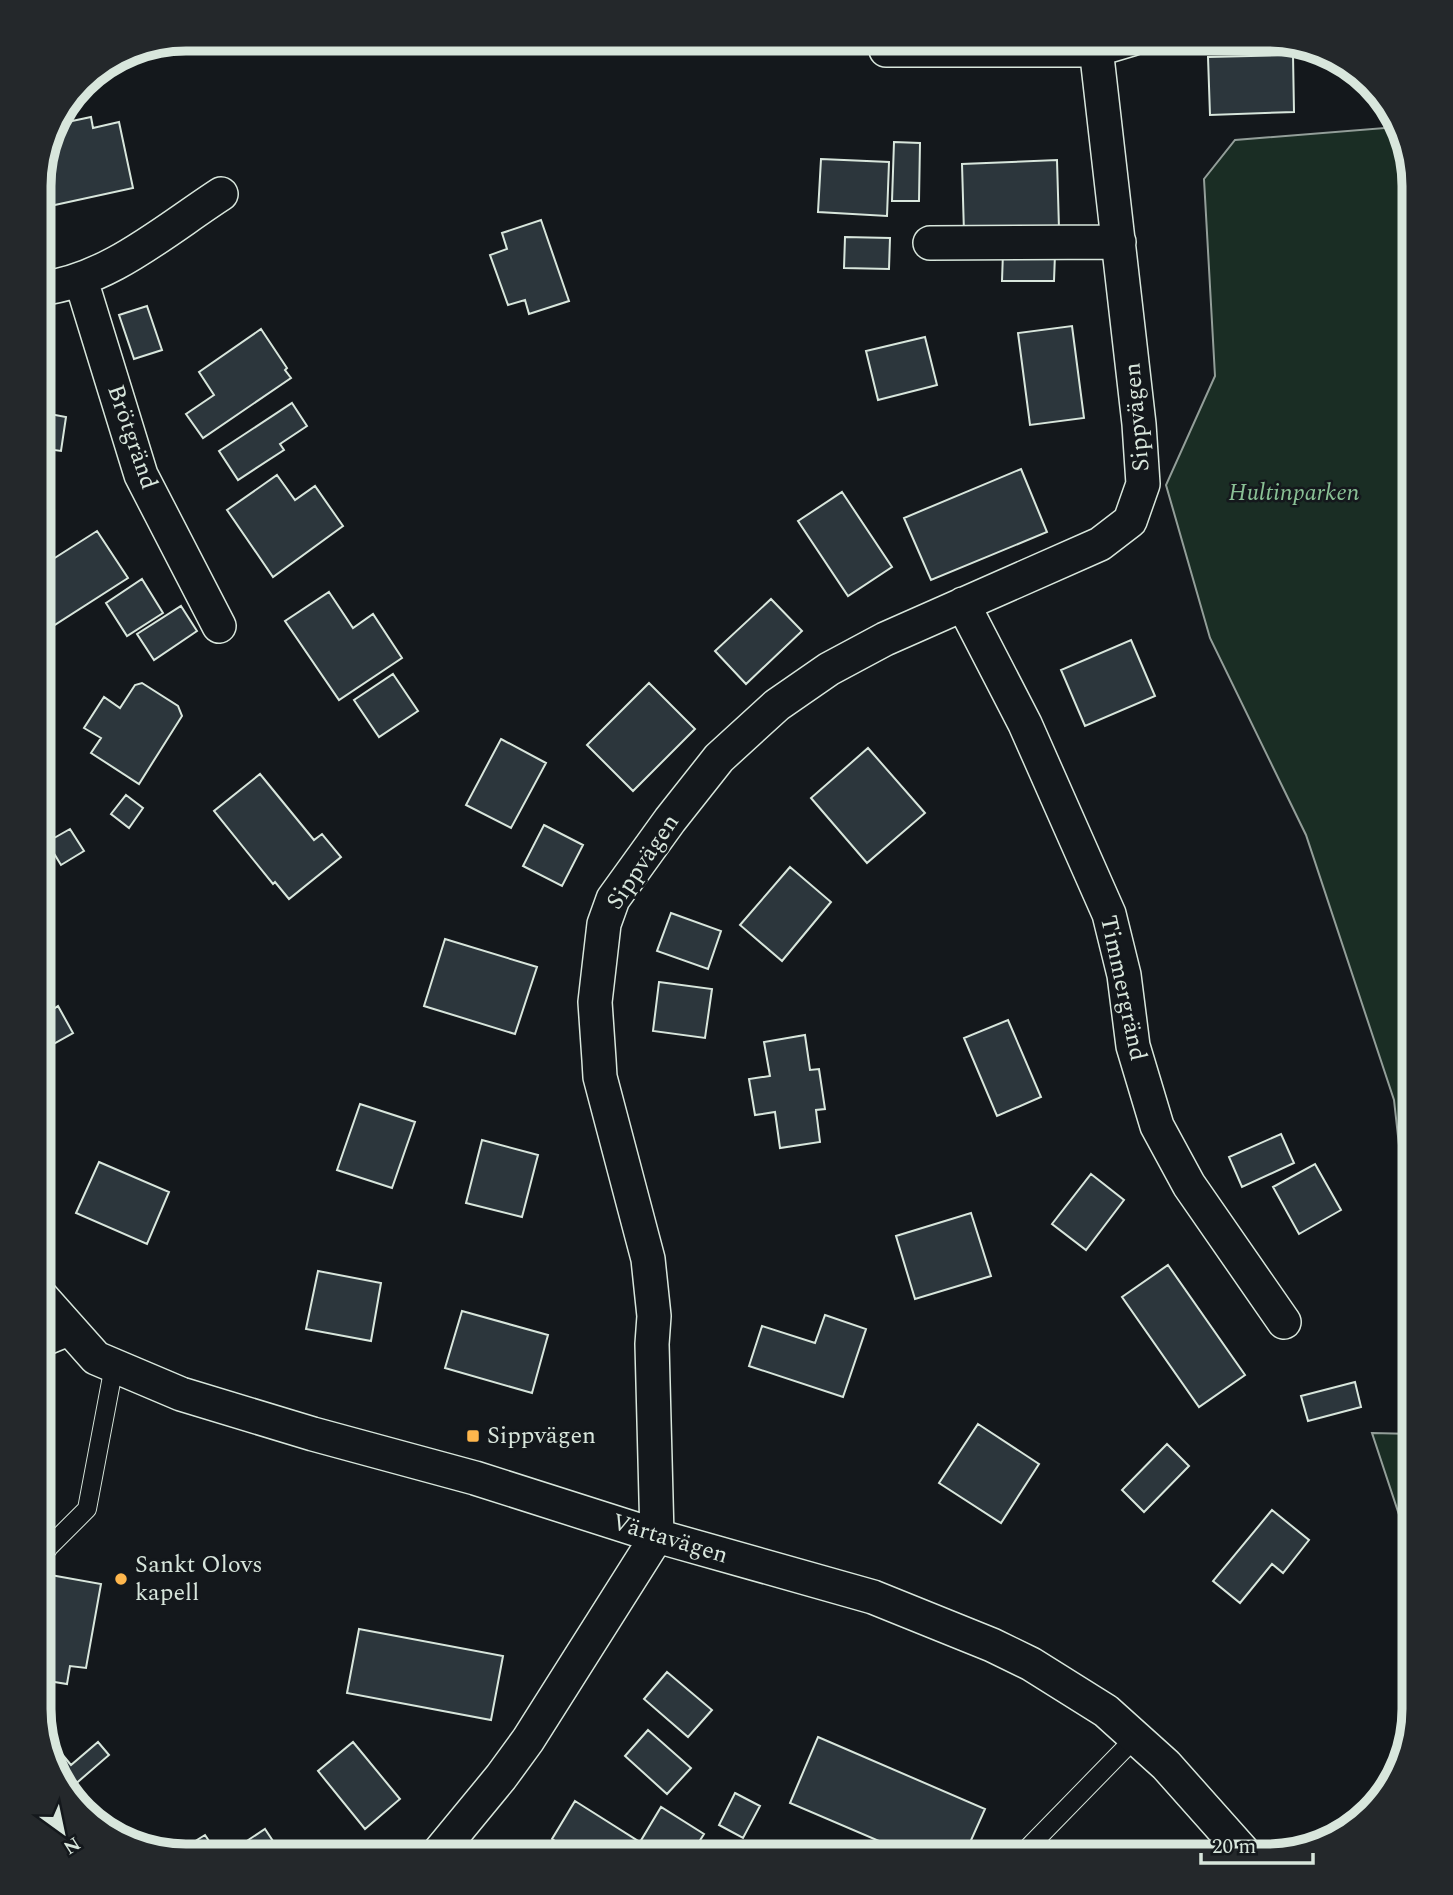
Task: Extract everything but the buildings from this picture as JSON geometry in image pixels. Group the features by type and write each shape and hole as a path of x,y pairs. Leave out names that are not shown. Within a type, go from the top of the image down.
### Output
{"street":[{"name":"Sippvägen","path":"657,1536 652,1344 654,1316 648,1259 600,1077 595,1002 604,924 614,899 710,768 777,705 828,669 874,645 1100,544 1130,521 1143,484 1139,424 1096,51"},
{"path":"51,286 81,280 104,270 221,194"},
{"path":"930,243 1119,242"},
{"name":"Brötgränd","path":"81,280 141,475 219,626"},
{"name":"Timmergränd","path":"963,604 1025,724 1109,914 1124,975 1133,1046 1157,1126 1189,1185 1284,1322"},
{"name":"Värtavägen","path":"53,1335 96,1358 194,1399 475,1478 657,1536 873,1597 951,1628 1031,1664 1106,1711 1166,1765 1237,1844"},
{"path":"446,1844 528,1740 657,1536"}],"lane":[{"path":"51,1545 87,1510 114,1366"},
{"path":"1033,1844 1136,1737"}],"green space":[{"name":"Hultinparken","path":"1389,128 1400,160 1402,1172 1394,1100 1306,835 1210,638 1166,485 1215,376 1204,179 1235,140"},
{"path":"1372,1433 1402,1434 1402,1524"}],"place":[{"name":"Sippvägen","path":"473,1436"},
{"name":"Sankt Olovs kapell","path":"121,1579"}]}
